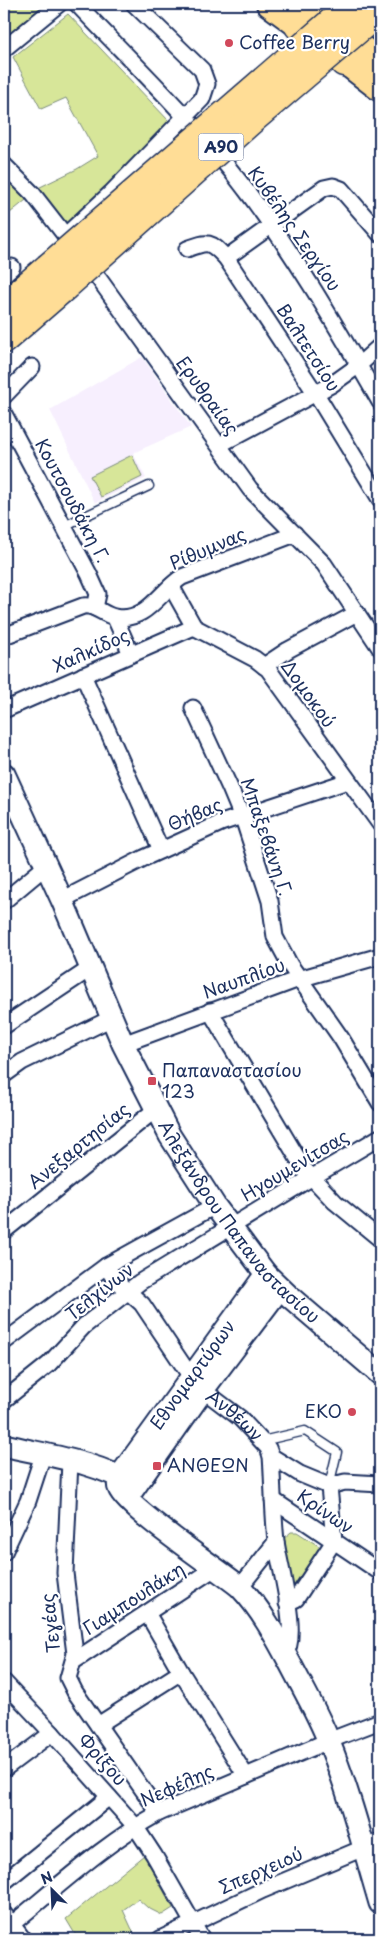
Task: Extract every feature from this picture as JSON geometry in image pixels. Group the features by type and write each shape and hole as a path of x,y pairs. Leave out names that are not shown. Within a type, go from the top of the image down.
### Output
{"highway":[{"name":"Α90","path":"4,339 56,277 354,4"},
{"name":"Α90","path":"4,306 56,277 250,121 380,10"},
{"path":"344,62 360,65 380,62"}],"main road":[{"path":"269,4 306,10 380,62"},
{"path":"306,10 344,62 380,89"}],"street":[{"path":"4,49 59,4"},
{"name":"Κυβέλης Σεργίου","path":"77,4 185,117 222,160 272,225 308,279 380,402"},
{"path":"66,235 202,100 205,93 207,84 202,70 134,4"},
{"name":"Ερυθραίας","path":"4,165 33,194 66,235 250,489 324,564 380,648"},
{"path":"226,258 324,188 333,186 341,189 380,234"},
{"name":"Βαλτετσίου","path":"188,249 208,243 214,245 226,258 316,394 380,498"},
{"path":"218,445 343,378 380,346"},
{"path":"4,396 32,367"},
{"name":"Κουτσουδάκη Γ.","path":"4,414 97,591 95,608"},
{"name":"Ρίθυμνας","path":"115,618 131,616 148,609 182,577 295,534"},
{"path":"171,586 194,628"},
{"path":"4,636 89,605 115,618 131,654"},
{"path":"264,666 288,650 357,613"},
{"name":"Χαλκίδος","path":"4,710 194,628"},
{"name":"Δομοκού","path":"194,628 264,666 280,684 380,824"},
{"path":"83,675 161,850"},
{"name":"Μπαξεβάνη Γ.","path":"193,708 242,816 270,901 275,937 299,979 341,1038 380,1104"},
{"name":"Αλεξάνδρου Παπαναστασίου","path":"4,774 62,900 123,1044 155,1110 170,1136 215,1206 273,1281 380,1374"},
{"name":"Θήβας","path":"62,900 161,850 242,816 348,781"},
{"path":"4,901 46,866"},
{"name":"Ναυπλίου","path":"123,1044 299,979 380,956"},
{"path":"4,1026 91,968"},
{"path":"210,1012 297,1158 311,1178 335,1202 380,1239"},
{"path":"4,1075 22,1062 112,1018"},
{"name":"Ανεξαρτησίας","path":"4,1231 155,1110"},
{"name":"Ηγουμενίτσας","path":"230,1226 380,1138"},
{"path":"4,1342 106,1266 215,1206"},
{"name":"Τελχίνων","path":"4,1400 40,1372 84,1326 128,1291 230,1226"},
{"name":"Ανθέων","path":"106,1266 115,1280 136,1297 147,1311 197,1384 240,1418 268,1448 271,1456 276,1542 291,1638 289,1649 285,1654"},
{"name":"Εθνομαρτύρων","path":"125,1485 273,1281"},
{"path":"4,1445 70,1461 125,1485 139,1510 240,1587 258,1610 285,1654 328,1741 372,1844 380,1903"},
{"path":"4,1552 28,1501 43,1455"},
{"path":"271,1456 300,1474 328,1486 345,1482 380,1484"},
{"name":"Τεγέας","path":"70,1461 66,1573 75,1649 74,1661 68,1674 69,1681 160,1813"},
{"path":"287,1603 296,1599 334,1541 328,1486"},
{"name":"Κρίνων","path":"273,1500 380,1572"},
{"path":"240,1587 276,1542"},
{"name":"Γιαμπουλάκη","path":"74,1661 215,1568"},
{"path":"147,1613 181,1672 246,1776"},
{"path":"98,1725 181,1672"},
{"name":"Φρίξου","path":"4,1682 135,1826 154,1855 202,1939"},
{"name":"Νεφέλης","path":"8,1919 135,1826 160,1813 380,1720"},
{"path":"4,1769 52,1733"},
{"path":"4,1882 109,1797"},
{"name":"Σπερχειού","path":"160,1939 192,1922 254,1894 372,1844"},
{"path":"8,1919 23,1939"}],"lane":[{"path":"64,526 149,486"},
{"path":"261,1441 305,1431 338,1452 328,1486"}],"shaded area":[{"path":"142,357 191,427 133,453 146,478 95,503 50,410"}],"green space":[{"path":"4,4 54,4 4,45"},
{"path":"68,14 169,121 67,226 34,190 77,169 98,156 66,98 41,109 13,57"},
{"path":"4,175 26,200 10,213 4,206"},
{"path":"132,455 142,477 101,497 90,476"},
{"path":"291,1532 297,1532 322,1548 293,1592 283,1539"},
{"path":"144,1855 173,1908 162,1915 148,1908 138,1899 123,1910 136,1938 78,1939 66,1919"}],"place":[{"name":"Coffee Berry","path":"229,43"},
{"name":"Παπαναστασίου 123","path":"152,1081"},
{"name":"EKO","path":"352,1412"},
{"name":"ΑΝΘΕΩΝ","path":"157,1466"}]}
